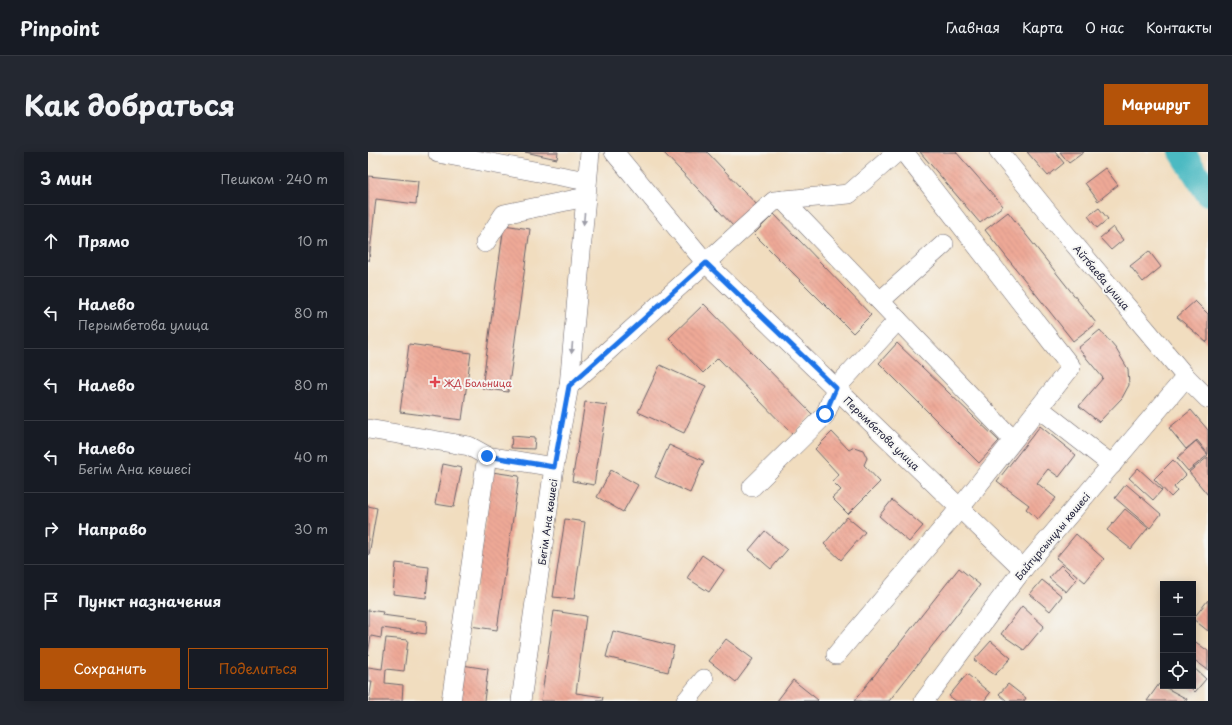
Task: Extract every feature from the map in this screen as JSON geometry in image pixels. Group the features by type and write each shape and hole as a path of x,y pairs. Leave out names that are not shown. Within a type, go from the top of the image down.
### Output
{"street":[{"name":"Бегім Ана көшесі","path":"521,701 554,467 569,386 590,152"},
{"name":"Перымбетова улица","path":"614,152 706,263 1023,569"},
{"path":"569,386 774,201 849,194 897,152"},
{"path":"836,655 960,508 1071,367 904,152"},
{"name":"Айтбаева улица","path":"999,152 1186,377 1208,399"},
{"path":"438,153 586,189"},
{"path":"486,243 504,214 586,189"},
{"path":"783,200 1013,440"},
{"path":"880,302 944,244"},
{"path":"752,487 825,414 836,388 898,320"},
{"name":"Байтұрсынұлы көшесі","path":"924,701 1023,569 1186,377"},
{"path":"1039,408 1112,465"},
{"path":"368,430 470,446 487,456 554,467"},
{"path":"451,701 487,456"},
{"path":"686,701 704,679"}],"building":[{"path":"525,152 558,152 557,159"},
{"path":"663,152 707,152 758,206 735,228"},
{"path":"920,152 956,152 1003,206 980,223"},
{"path":"1027,152 1055,152 1064,163 1048,176"},
{"path":"1060,152 1084,152 1069,163"},
{"path":"1105,168 1118,185 1098,201 1085,183"},
{"path":"368,176 418,181 416,204 376,199 369,261"},
{"path":"1099,208 1108,219 1097,228 1088,216"},
{"path":"1008,212 1096,323 1073,341 985,230"},
{"path":"774,214 871,315 853,333 754,234"},
{"path":"504,225 530,229 508,392 482,388"},
{"path":"1113,227 1123,240 1111,250 1100,238"},
{"path":"1149,251 1161,267 1143,282 1130,266"},
{"path":"1195,301 1208,314 1208,341 1206,342 1177,317"},
{"path":"704,304 813,415 793,435 718,358 703,373 669,338"},
{"path":"1100,330 1116,349 1128,369 1129,385 1122,398 1099,422 1079,406 1103,378 1078,348"},
{"path":"897,343 999,441 979,463 879,363"},
{"name":"ЖД Больница","path":"409,344 471,353 462,420 400,412"},
{"path":"660,365 706,386 684,433 638,412"},
{"path":"585,402 607,405 594,485 572,481"},
{"path":"1191,410 1208,430 1208,454 1197,440 1186,449 1169,428"},
{"path":"1040,426 1076,455 1059,477 1048,469 1037,483 1056,498 1038,519 1026,509 1029,505 997,481"},
{"path":"832,432 849,450 854,447 863,450 867,458 864,465 880,482 848,514 832,498 841,490 832,481 839,475 815,449"},
{"path":"512,436 535,438 534,449 511,448"},
{"path":"1196,441 1208,455 1188,471 1177,458"},
{"path":"669,445 704,461 690,493 655,477"},
{"path":"1208,457 1208,495 1189,472"},
{"path":"1173,460 1186,475 1174,487 1177,491 1171,497 1154,479"},
{"path":"443,464 462,468 454,507 435,504"},
{"path":"1138,468 1162,490 1153,500 1129,478"},
{"path":"611,470 638,485 623,512 597,497"},
{"path":"492,472 519,476 497,630 470,626"},
{"path":"1126,484 1161,514 1150,528 1115,498"},
{"path":"892,500 923,526 909,542 879,516"},
{"path":"368,506 377,508 369,555 368,555"},
{"path":"1125,509 1148,528 1131,549 1107,530"},
{"path":"847,517 865,532 841,560 824,544"},
{"path":"565,519 585,522 574,599 553,597"},
{"path":"765,531 787,550 771,569 749,550"},
{"path":"1076,534 1104,559 1085,582 1056,558"},
{"path":"702,555 724,570 709,592 687,578"},
{"path":"396,563 429,567 426,598 393,594"},
{"path":"1061,565 1076,580 1066,592 1049,578"},
{"path":"959,568 980,585 889,701 854,701"},
{"path":"1042,580 1062,596 1050,611 1030,594"},
{"path":"1208,600 1208,631 1196,621 1196,615"},
{"path":"1022,606 1044,626 1024,650 1001,634"},
{"path":"368,610 383,612 382,615 427,621 426,634 382,628 381,638 371,636 368,655"},
{"path":"554,611 586,616 576,693 603,697 602,701 541,701"},
{"path":"613,631 674,646 668,672 606,657"},
{"path":"386,638 408,640 404,671 386,669 385,683 403,685 402,701 369,701 372,681 368,681 368,667 382,669"},
{"path":"726,639 753,659 736,682 709,661"},
{"path":"991,641 1011,658 995,675 974,660"},
{"path":"1196,642 1208,651 1208,670 1196,661"},
{"path":"462,665 488,669 484,701 457,701"},
{"path":"1196,670 1206,679 1195,692 1192,689 1196,689"},
{"path":"967,674 990,693 984,701 956,701 949,696"},
{"path":"793,680 818,700 777,701"},
{"path":"1008,684 1026,698 1024,701 1007,701 999,694"},
{"path":"1159,684 1160,689 1168,689 1187,699 1186,701 1147,701"}],"waterway":[{"path":"1182,152 1208,193"}],"place":[{"name":"ЖД Больница","path":"435,382"}],"route":[{"path":"487,456 554,467 569,386 706,263 836,388 825,414"}]}
